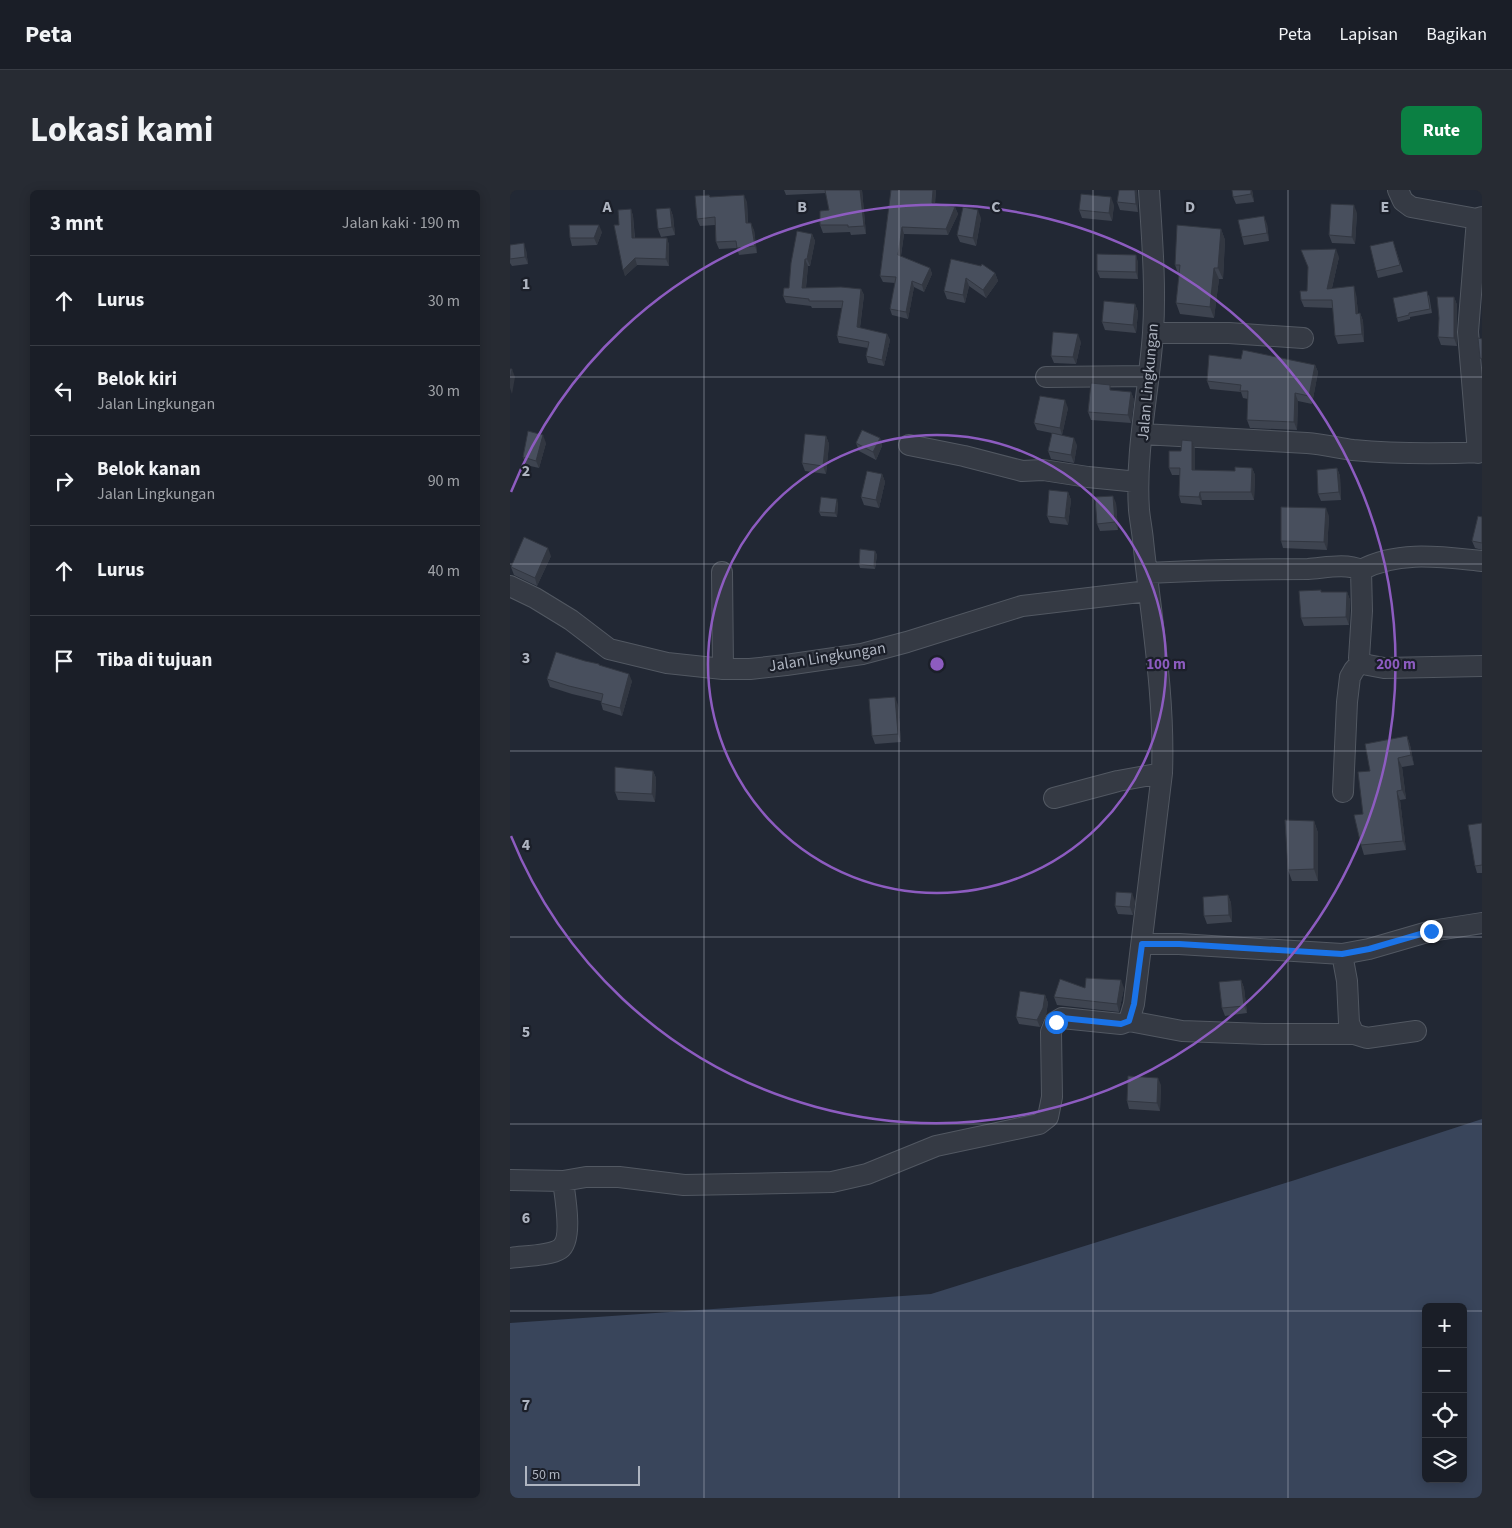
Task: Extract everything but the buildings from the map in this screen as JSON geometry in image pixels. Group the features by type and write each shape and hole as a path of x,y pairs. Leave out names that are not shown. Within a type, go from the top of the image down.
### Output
{"street":[{"name":"Jalan Lingkungan","path":"1129,1021 1134,1004 1142,944 1162,773 1162,712 1139,512 1138,482 1153,333 1153,264 1149,190"},
{"path":"1142,434 1307,443 1330,445 1351,450 1418,454 1480,453 1468,332 1479,218 1411,207 1403,201 1398,190"},
{"path":"1153,333 1229,333 1303,338"},
{"path":"1046,377 1148,376"},
{"path":"909,445 964,456 1022,471 1043,470 1138,482"},
{"path":"1482,560 1438,556 1408,557 1378,562 1361,570 1362,611 1359,658 1364,664 1384,668 1482,666"},
{"name":"Jalan Lingkungan","path":"510,586 535,598 571,620 609,649 667,663 723,669 786,665 862,654 1022,606 1217,569 1311,569 1347,566 1361,570"},
{"path":"722,572 723,669"},
{"path":"1342,792 1346,702 1350,677 1361,662"},
{"path":"1054,798 1118,781 1162,773"},
{"path":"1142,944 1179,944 1342,954 1369,949 1431,931 1482,923"},
{"path":"1342,954 1347,981 1349,1023 1354,1034"},
{"path":"510,1180 564,1181 586,1177 619,1176 684,1185 832,1182 867,1174 936,1146 1039,1124 1048,1116 1051,1106 1052,1032 1056,1022 1062,1018 1121,1024 1129,1021 1182,1031 1264,1034 1354,1034 1366,1038 1416,1031"},
{"path":"510,1258 560,1250 565,1243 567,1227 564,1181"}],"water":[{"path":"1482,1119 1482,1498 510,1498 510,1323 931,1294 1295,1180"}],"route":[{"path":"1056,1022 1062,1018 1112,1024 1125,1024 1129,1021 1134,1004 1142,944 1179,944 1342,954 1369,949 1431,931"}]}
